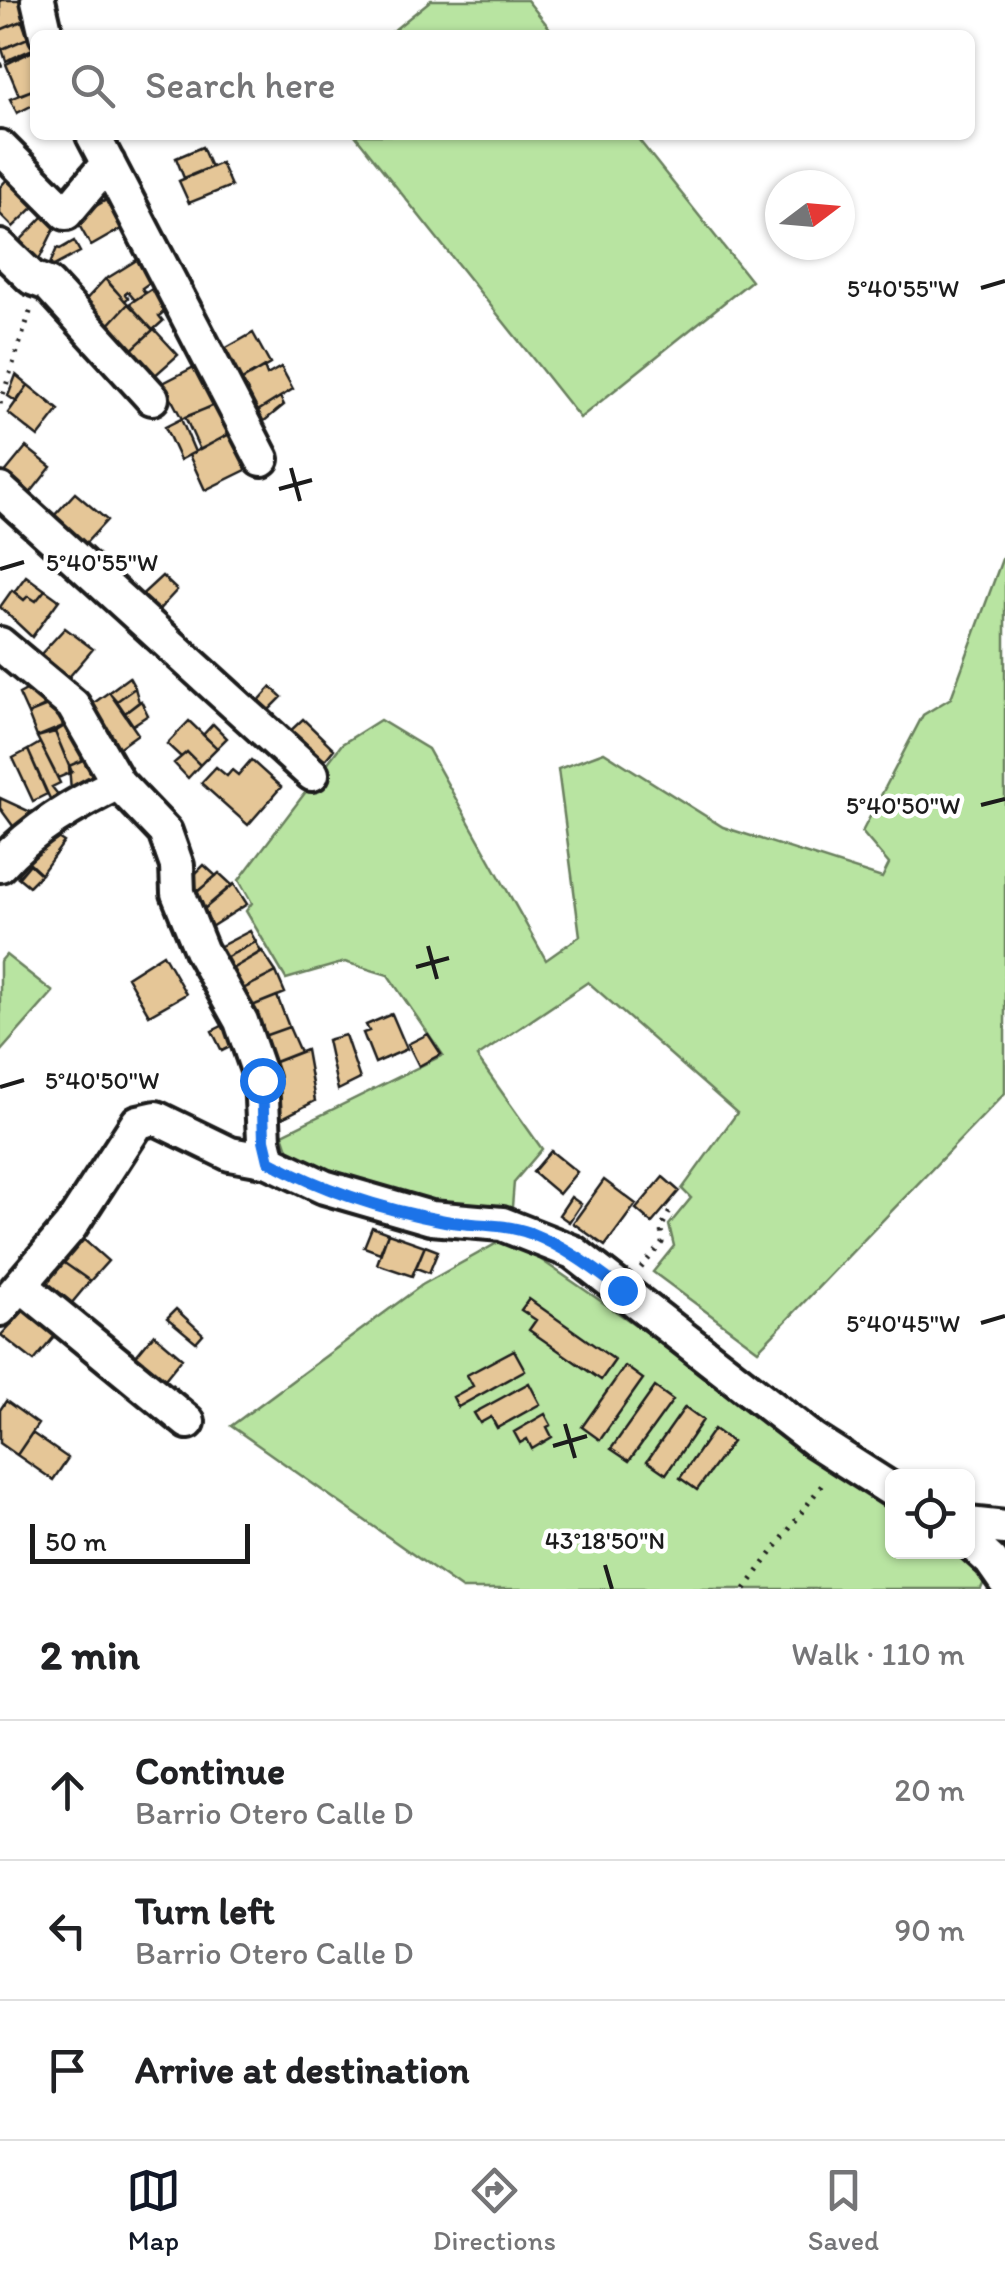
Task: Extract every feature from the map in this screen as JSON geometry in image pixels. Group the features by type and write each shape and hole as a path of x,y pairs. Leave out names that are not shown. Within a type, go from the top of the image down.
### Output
{"street":[{"path":"38,0 45,30"},
{"path":"0,148 66,212 100,149"},
{"path":"100,149 262,459"},
{"path":"0,247 32,278 48,284 152,398"},
{"path":"0,490 312,774"},
{"path":"0,644 73,704 118,782 166,832 177,866 178,893 241,1021 262,1080 264,1140 269,1161"},
{"path":"0,865 19,843 83,800 118,782"},
{"path":"188,1422 10,1297 70,1227 128,1137 146,1118 156,1118 230,1154 269,1161 324,1188 432,1218 502,1224 573,1252 814,1440 885,1486"},
{"path":"975,1525 1005,1528"},
{"path":"975,1546 1005,1582"}],"path":[{"path":"0,65 30,51"},
{"path":"637,1272 662,1244 661,1228 670,1210"},
{"path":"746,1589 824,1482"}],"green space":[{"path":"431,0 527,0 551,30 394,30"},
{"path":"359,140 639,140 751,281 580,418"},
{"path":"1005,551 1005,1093 758,1350 653,1272 674,1246 669,1225 691,1198 682,1189 737,1113 588,982 477,1057 542,1149 514,1182 512,1207 496,1215 471,1203 432,1206 293,1164 283,1134 443,1055 388,975 345,962 286,979 246,911 252,903 239,880 342,744 380,720 428,749 546,960 580,936 558,769 604,752 723,827 882,878 889,864 862,832 923,715 951,698"},
{"path":"6,955 53,992 0,1052 0,962"},
{"path":"508,1237 885,1497 885,1559 973,1559 989,1570 981,1589 462,1589 231,1426 422,1285"}],"building":[{"path":"0,0 20,0 27,19 0,30"},
{"path":"27,19 30,50 6,61 2,49 28,38 22,21"},
{"path":"22,21 28,38 0,50 0,30"},
{"path":"30,52 30,91 19,95 6,64"},
{"path":"30,91 30,106 17,113 10,99"},
{"path":"202,147 211,167 184,178 176,158"},
{"path":"221,163 231,186 189,203 179,181"},
{"path":"11,175 38,203 13,227 0,214 0,187"},
{"path":"110,198 126,226 91,246 75,218"},
{"path":"45,215 56,225 34,270 12,249"},
{"path":"74,241 80,252 48,269 57,248"},
{"path":"140,258 152,281 135,300 128,292 125,294 125,301 106,279"},
{"path":"105,279 128,304 105,329 81,305"},
{"path":"155,287 167,309 159,316 163,321 153,330 129,304"},
{"path":"128,304 153,330 128,353 105,329"},
{"path":"154,329 178,355 152,378 128,353"},
{"path":"253,333 270,364 237,383 221,351"},
{"path":"198,365 219,403 182,419 163,383"},
{"path":"264,367 267,375 281,367 293,389 256,412 237,383"},
{"path":"16,375 28,385 17,402 8,396"},
{"path":"28,385 59,410 38,437 8,413"},
{"path":"280,397 284,405 263,422 256,412"},
{"path":"215,405 229,434 200,450 185,417"},
{"path":"181,419 195,452 180,460 165,427"},
{"path":"232,433 250,468 205,490 189,455"},
{"path":"26,447 51,467 28,496 3,475"},
{"path":"75,493 107,520 83,546 53,517"},
{"path":"26,576 45,590 36,601 28,596 24,600 14,592"},
{"path":"162,576 177,590 153,616 136,600"},
{"path":"12,590 24,600 28,596 36,601 45,590 59,600 32,637 0,607"},
{"path":"65,628 93,649 69,677 40,655"},
{"path":"129,677 135,688 117,701 109,692"},
{"path":"34,686 45,707 28,714 19,694"},
{"path":"271,687 282,697 266,713 256,704"},
{"path":"135,688 139,702 125,713 117,701"},
{"path":"109,692 138,734 114,751 84,710"},
{"path":"56,701 68,724 37,737 28,714"},
{"path":"141,701 148,715 133,725 125,713"},
{"path":"303,719 334,749 320,766 287,734"},
{"path":"189,721 217,748 200,765 187,752 181,757 167,744"},
{"path":"68,724 92,756 69,766 55,732"},
{"path":"213,724 227,738 217,748 203,735"},
{"path":"55,732 72,772 58,778 37,737"},
{"path":"40,743 60,783 52,787 60,797 51,801 28,750"},
{"path":"28,750 47,794 33,801 13,758"},
{"path":"187,752 200,765 188,778 174,763"},
{"path":"92,756 104,784 71,790 69,766"},
{"path":"251,760 281,787 248,825 201,783 216,767 227,776 232,770 238,775"},
{"path":"0,798 35,814 21,837 0,808"},
{"path":"53,835 64,842 41,874 30,864 20,876 9,866 27,844 38,852"},
{"path":"30,864 41,874 29,886 18,877"},
{"path":"204,865 216,876 198,891 189,880"},
{"path":"219,873 232,885 197,915 188,900"},
{"path":"234,884 247,904 206,930 197,915"},
{"path":"250,931 256,942 223,959 217,948"},
{"path":"256,942 261,952 230,970 223,959"},
{"path":"262,951 276,972 241,990 230,970"},
{"path":"163,954 186,994 149,1015 127,977"},
{"path":"276,972 285,993 247,1008 241,990"},
{"path":"277,996 289,1027 258,1038 247,1008"},
{"path":"392,1014 407,1049 375,1063 363,1033 369,1031 366,1025"},
{"path":"232,1021 240,1042 222,1051 212,1031"},
{"path":"289,1027 300,1052 272,1063 261,1037"},
{"path":"428,1034 441,1054 419,1066 408,1044"},
{"path":"345,1035 360,1079 338,1090 327,1040"},
{"path":"306,1050 315,1101 280,1119 270,1064"},
{"path":"551,1151 577,1172 559,1194 533,1172"},
{"path":"663,1177 679,1191 652,1223 636,1209"},
{"path":"604,1180 636,1204 605,1246 573,1223"},
{"path":"571,1197 581,1204 569,1222 559,1215"},
{"path":"372,1227 388,1233 380,1253 364,1247"},
{"path":"388,1233 425,1246 412,1276 377,1264"},
{"path":"82,1238 108,1261 90,1281 63,1262"},
{"path":"425,1246 438,1251 429,1273 416,1268"},
{"path":"63,1262 90,1281 66,1310 41,1288"},
{"path":"529,1299 615,1360 601,1380 529,1330 536,1320 521,1310"},
{"path":"30,1304 59,1331 34,1361 1,1335"},
{"path":"176,1309 203,1334 196,1342 167,1318"},
{"path":"154,1334 182,1358 161,1384 131,1362"},
{"path":"514,1350 525,1370 458,1407 453,1397 473,1386 467,1375"},
{"path":"625,1366 643,1379 600,1440 582,1427"},
{"path":"529,1383 540,1404 497,1428 491,1417 480,1423 474,1413"},
{"path":"655,1387 673,1400 629,1461 611,1449"},
{"path":"6,1401 38,1424 17,1455 0,1443 0,1410"},
{"path":"685,1407 703,1420 666,1474 647,1461"},
{"path":"545,1414 552,1437 532,1449 527,1439 520,1443 514,1432"},
{"path":"714,1429 732,1442 697,1490 680,1478"},
{"path":"32,1433 68,1458 53,1480 17,1455"}],"route":[{"path":"262,1080 264,1140 269,1161 324,1188 432,1218 502,1224 529,1233 573,1252 622,1290"}]}
